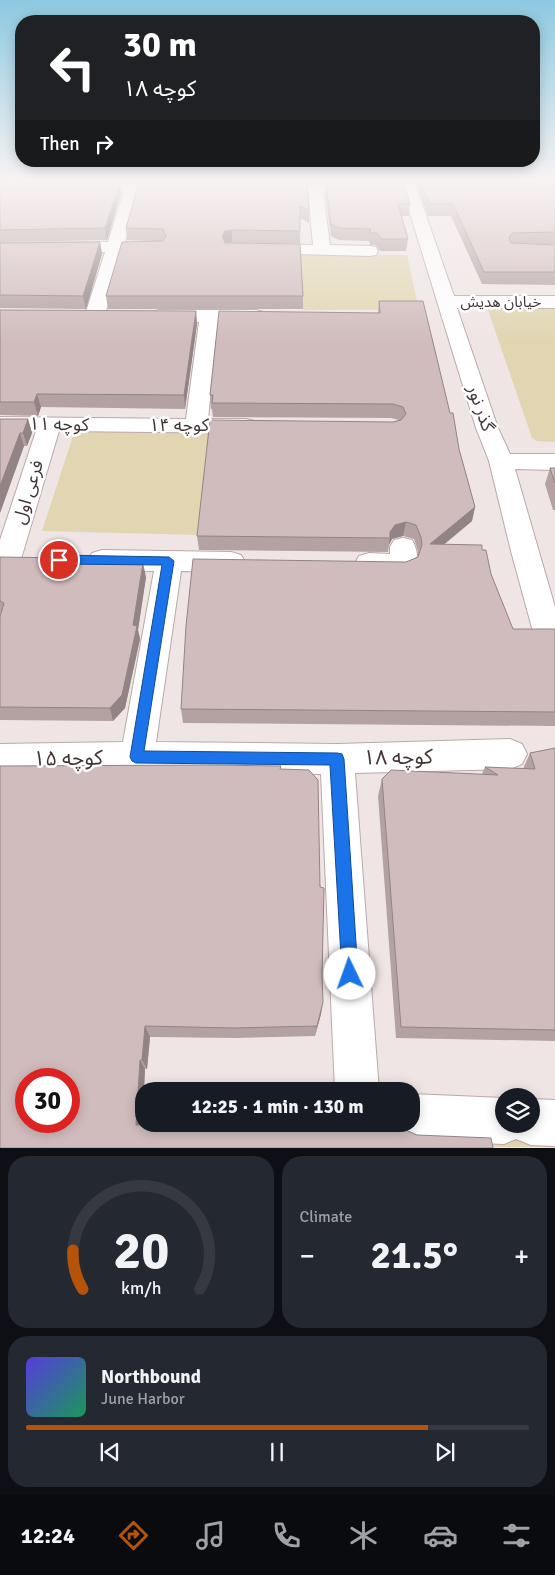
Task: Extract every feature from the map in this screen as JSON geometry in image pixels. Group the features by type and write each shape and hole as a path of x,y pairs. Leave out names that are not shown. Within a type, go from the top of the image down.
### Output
{"street":[{"path":"95,315 119,235"},
{"path":"320,235 322,250"},
{"name":"گذر نور","path":"424,235 487,428 501,461 524,551 547,628 555,631"},
{"path":"0,248 158,247"},
{"path":"252,249 370,251"},
{"name":"خیابان هدیش","path":"446,302 555,302"},
{"path":"142,316 275,317"},
{"path":"196,425 209,316"},
{"name":"کوچه ۱۱","path":"0,424 118,425"},
{"name":"فرعی اول","path":"4,559 50,424"},
{"name":"کوچه ۱۴","path":"118,425 264,426"},
{"path":"501,461 555,462"},
{"path":"345,563 404,564 403,547"},
{"path":"4,559 36,559"},
{"path":"73,560 257,562"},
{"path":"136,757 169,561"},
{"name":"کوچه ۱۸","path":"136,757 337,759 510,754"},
{"name":"کوچه ۱۵","path":"0,759 136,757"},
{"path":"337,759 356,1082"},
{"path":"420,1117 495,1121"},
{"path":"540,1122 555,1123"}],"shaded area":[{"path":"300,254 407,255 419,310 303,310"},
{"path":"487,307 555,307 555,442 537,441 532,438"},
{"path":"75,430 211,432 200,535 42,531"},
{"path":"482,1130 495,1131 495,1133 555,1135 555,1147 483,1147"}],"building":[{"path":"165,235 223,235 225,243 300,244 303,296 106,296 122,242 163,241"},
{"path":"378,235 407,235 408,239 381,239"},
{"path":"467,235 511,235 509,238 511,243 555,245 555,272 484,272"},
{"path":"100,242 83,296 0,295 0,243"},
{"path":"379,301 423,301 450,413 453,413 459,449 475,507 430,544 482,545 482,550 486,550 491,574 513,629 555,629 555,712 181,709 186,626 193,559 406,562 418,557 422,545 421,537 416,525 406,522 395,525 390,532 390,538 197,536 210,420 393,422 401,420 406,414 403,407 393,404 212,403 213,395 210,395 219,311 380,313"},
{"path":"0,310 196,311 184,395 37,394 34,402 0,402"},
{"path":"0,419 28,419 23,433 20,433 0,486"},
{"path":"550,468 555,468 555,483"},
{"path":"0,557 137,559 143,563 133,625 137,626 122,695 110,708 0,707 0,617 4,603 0,601"},
{"path":"555,748 555,1030 401,1027 382,779 391,770 498,775 485,767 535,769 530,753"},
{"path":"208,765 281,766 280,769 309,770 318,780 320,887 324,888 323,1002 317,1026 233,1028 145,1026 139,1082 135,1082 135,1132 410,1132 417,1135 491,1138 493,1148 0,1148 0,766"}],"route":[{"path":"59,560 169,561 136,757 337,759 350,974"}]}
